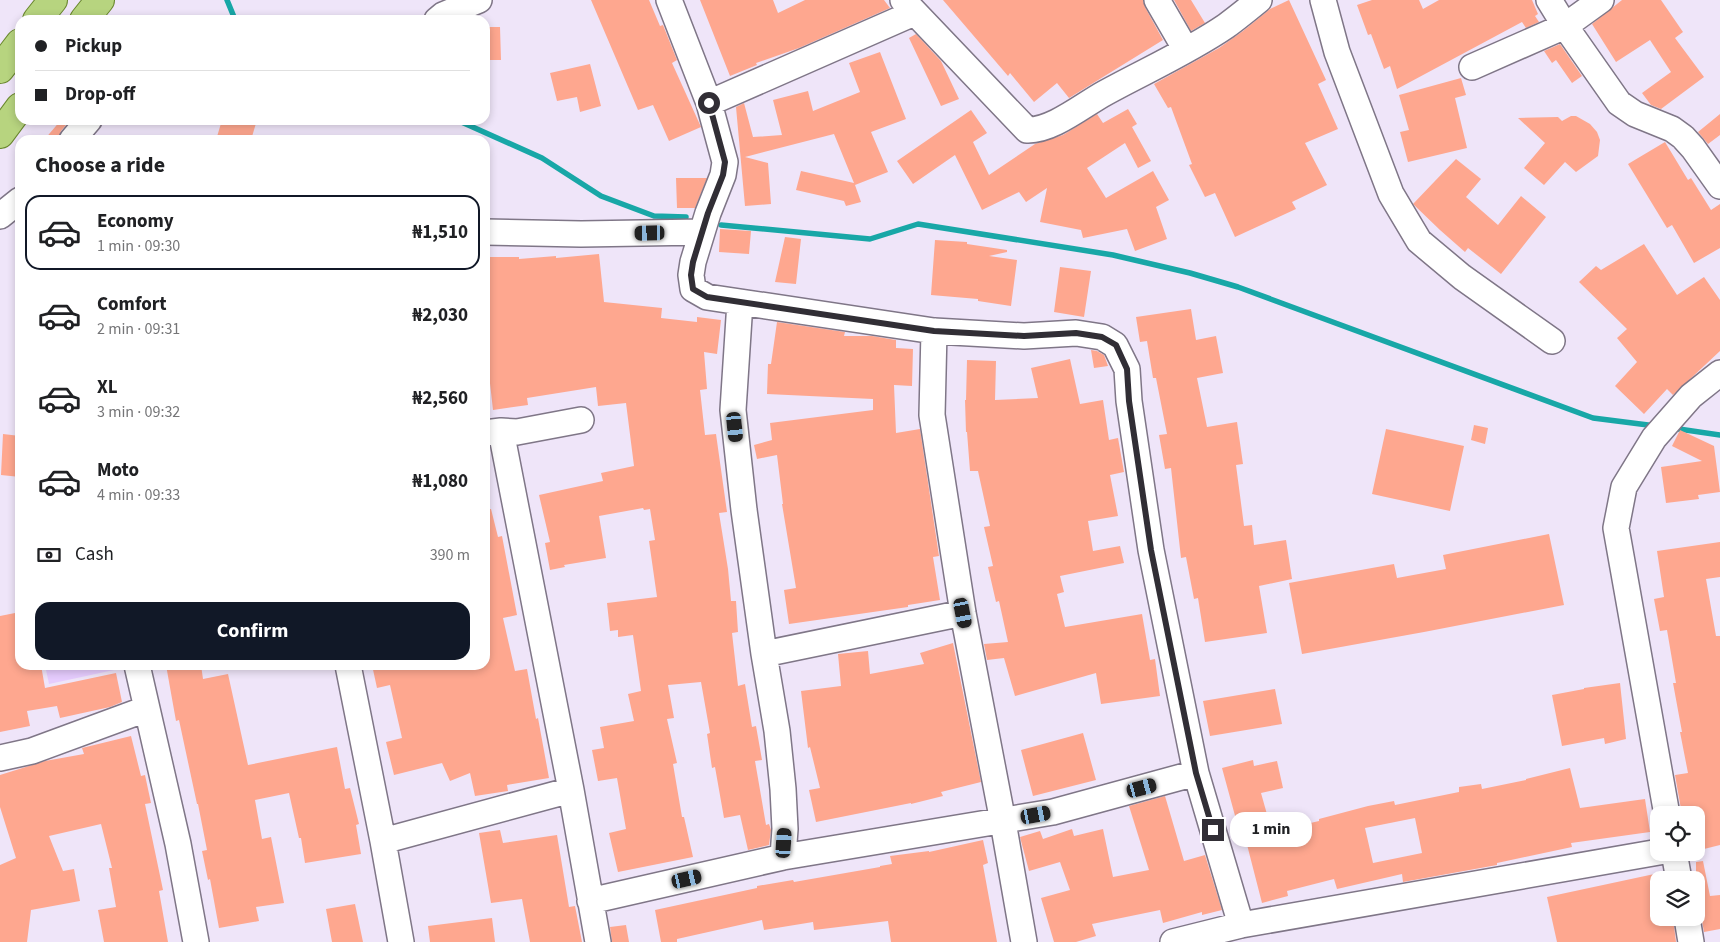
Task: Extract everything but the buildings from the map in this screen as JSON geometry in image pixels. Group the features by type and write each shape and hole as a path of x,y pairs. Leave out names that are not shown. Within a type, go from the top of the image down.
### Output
{"main road":[{"path":"42,15 53,0"},
{"path":"88,15 100,0"},
{"path":"0,69 15,49"},
{"path":"0,134 15,114"}],"street":[{"path":"443,15 479,0"},
{"path":"669,0 709,103 725,162 723,175 702,232 691,275 693,289 707,297 934,331 1024,336 1076,333 1102,337 1116,345 1127,369 1129,401 1151,550 1196,773 1241,925"},
{"path":"1157,0 1186,50"},
{"path":"709,103 908,6 1027,130 1036,131 1186,50 1226,26 1259,0"},
{"path":"1323,0 1337,52 1392,194 1419,241 1462,277 1552,341"},
{"path":"1549,0 1619,103 1635,114 1672,129 1683,137 1720,186"},
{"path":"1472,67 1565,26 1601,0"},
{"path":"76,135 85,125"},
{"path":"0,216 15,204"},
{"path":"490,232 581,234 702,232"},
{"path":"740,302 733,410 744,510 777,731 785,829 783,857"},
{"path":"934,331 932,415 963,613 1024,942"},
{"path":"1665,806 1616,528 1624,487 1654,438 1691,396 1720,373"},
{"path":"581,420 524,431 493,432 571,790 598,942"},
{"path":"764,654 963,613"},
{"path":"138,670 178,844 196,942"},
{"path":"349,670 401,942"},
{"path":"0,758 32,751 146,709"},
{"path":"590,901 783,857 1003,822 1053,812 1196,773"},
{"path":"383,841 571,790"},
{"path":"1173,942 1241,925 1650,854"},
{"path":"1688,926 1691,942"}],"shaded area":[{"path":"46,670 114,670 49,684"}],"waterway":[{"path":"227,0 233,15"},
{"path":"468,125 542,158 601,196 654,216 686,217"},
{"path":"721,225 870,239 918,224 1113,255 1190,273 1238,287 1593,418 1656,426"},
{"path":"1672,428 1720,435"}],"route":[{"path":"709,103 725,162 723,175 708,213 693,262 691,275 693,289 707,297 934,331 1024,336 1076,333 1102,337 1116,345 1127,369 1129,401 1151,550 1196,773 1213,830"}]}
